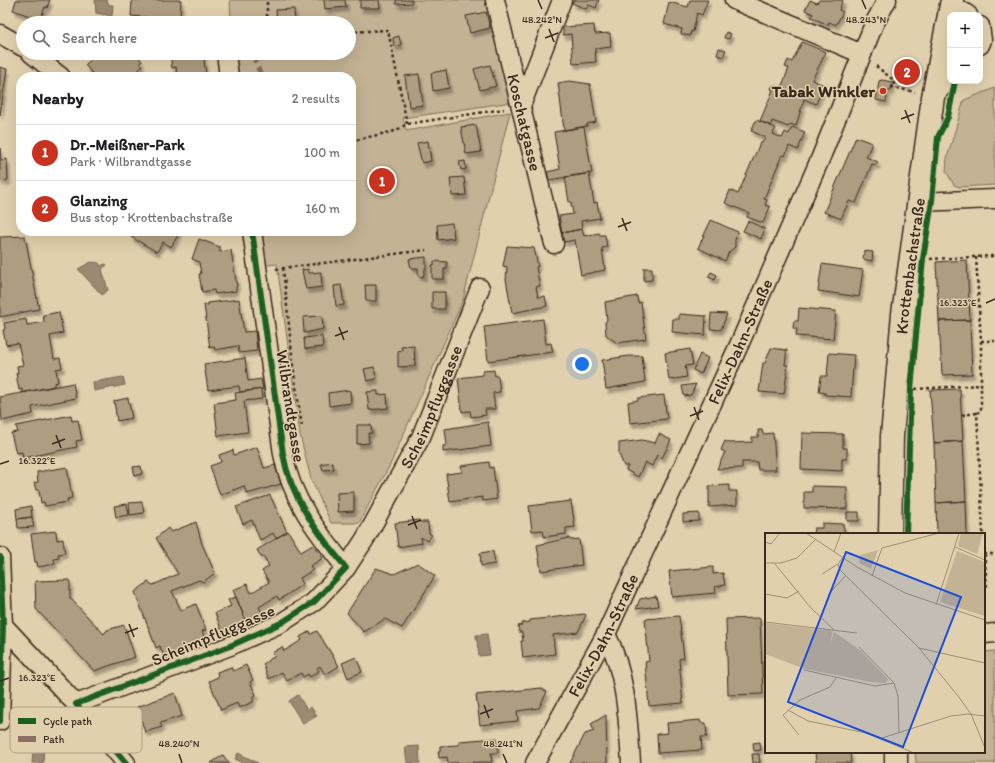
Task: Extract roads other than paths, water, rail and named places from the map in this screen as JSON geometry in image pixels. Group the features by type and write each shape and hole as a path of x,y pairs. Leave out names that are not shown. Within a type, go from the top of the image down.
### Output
{"main road":[{"name":"Krottenbachstraße","path":"890,533 892,436 909,260 933,97 956,7"}],"street":[{"name":"Koschatgasse","path":"494,0 554,244"},
{"path":"521,106 562,0"},
{"path":"734,0 862,54"},
{"name":"Felix-Dahn-Straße","path":"535,763 606,634 739,345 821,157 862,54 887,0"},
{"path":"0,34 16,44"},
{"path":"40,60 55,72"},
{"path":"227,60 228,72"},
{"path":"933,97 947,81"},
{"path":"918,202 995,199"},
{"name":"Wilbrandtgasse","path":"253,236 283,454 288,477 306,516 346,568"},
{"name":"Scheimpfluggasse","path":"76,704 230,646 281,623 314,602 346,568 365,539 421,437 480,288"},
{"path":"0,557 3,625 0,721"},
{"path":"3,625 79,707"},
{"path":"606,634 616,655 621,676 632,763"},
{"path":"118,753 126,763"}],"place":[{"name":"Glanzing","path":"907,72"},
{"name":"Tabak Winkler","path":"883,91"},
{"name":"Dr.-Meißner-Park","path":"382,181"}]}
